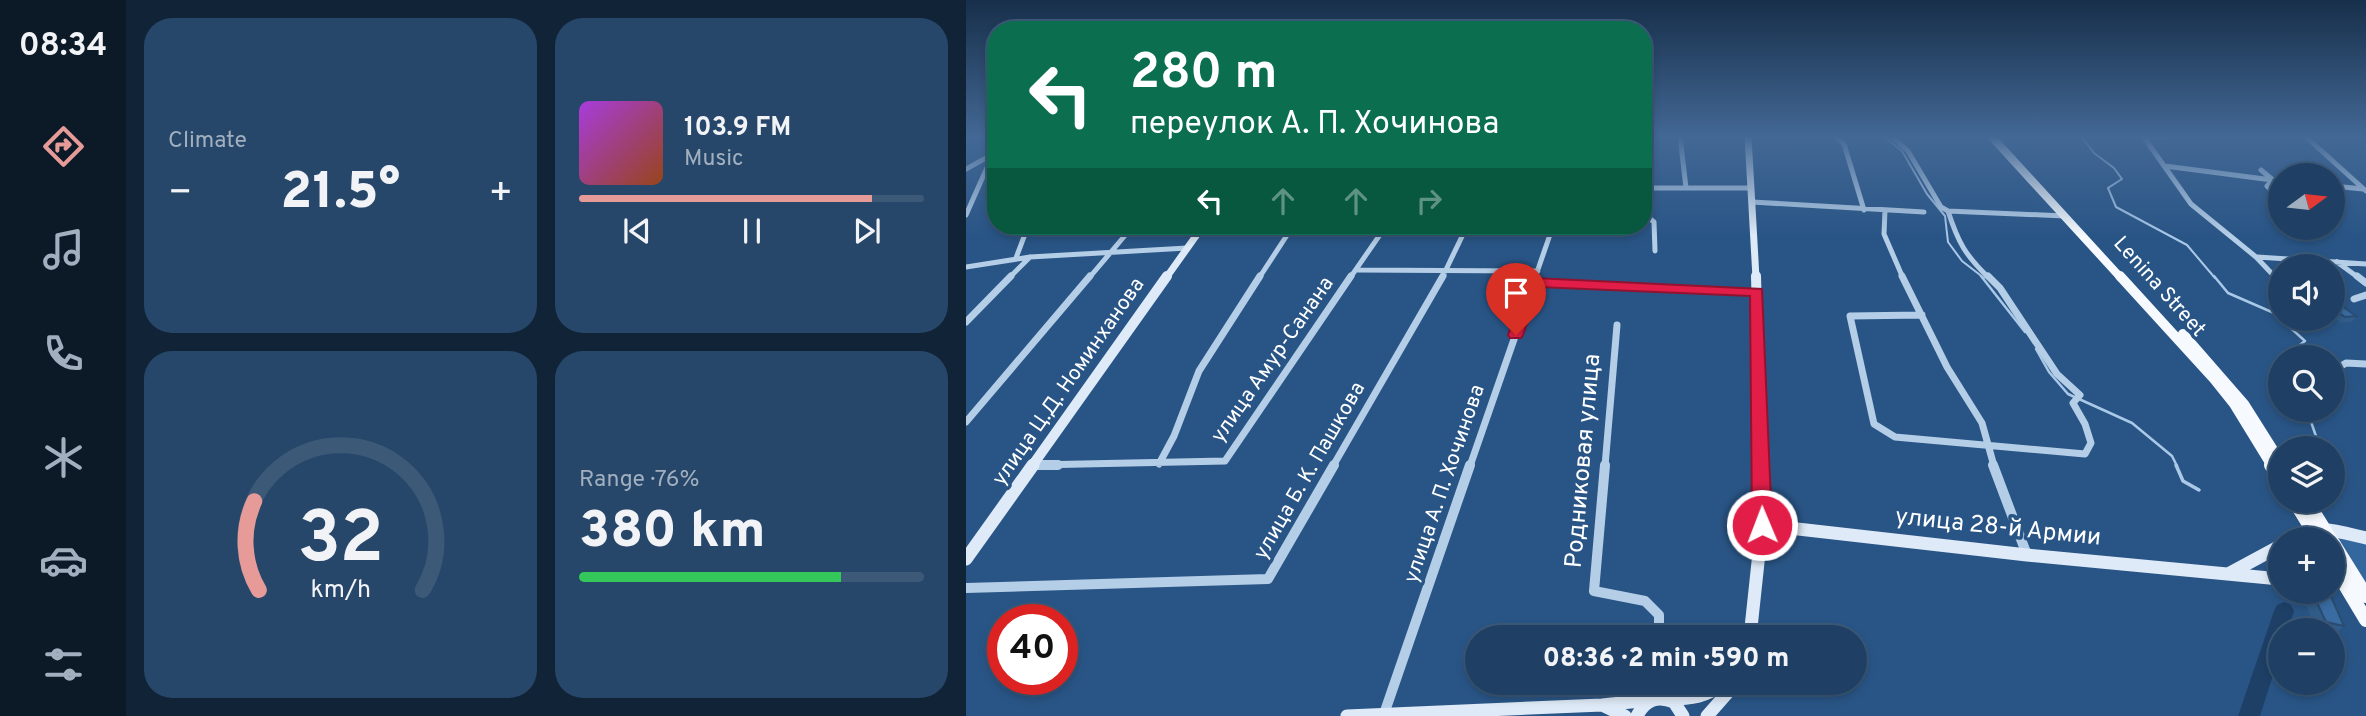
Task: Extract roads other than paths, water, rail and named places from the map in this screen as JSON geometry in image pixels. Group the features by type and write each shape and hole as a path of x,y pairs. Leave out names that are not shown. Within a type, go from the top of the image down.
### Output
{"main road":[{"name":"Lenina Street","path":"2022,169 2220,387 2234,404 2268,459"},
{"name":"Lenina Street","path":"2027,169 2223,378 2244,404 2268,442"},
{"path":"2304,513 2316,527"},
{"path":"2345,565 2365,592"},
{"path":"2345,594 2366,620"}],"street":[{"path":"966,215 987,169"},
{"path":"1684,169 1686,188"},
{"path":"1750,169 1757,292 1762,525 1750,625"},
{"path":"1851,169 1864,211"},
{"path":"1919,169 1941,207 1948,211 2065,215"},
{"path":"2167,169 2191,204 2268,270"},
{"path":"2190,169 2268,180"},
{"path":"2343,169 2365,189"},
{"path":"2261,170 2268,175"},
{"path":"2345,187 2365,189"},
{"path":"1652,188 1751,188"},
{"path":"1752,202 1864,211 1924,212"},
{"path":"1885,210 1884,234 1888,247 1947,367 1982,423 1986,444 2027,555"},
{"path":"1922,315 1850,316 1874,424 1895,437 2085,454 2091,443 2085,424 2074,409 2077,398 2057,374 2000,288 1970,260 1959,244 1948,211"},
{"path":"1652,220 1655,251"},
{"path":"1016,258 1025,235"},
{"path":"966,422 1125,235"},
{"name":"улица Ц.Д. Номинханова","path":"966,559 1196,235"},
{"path":"1159,464 1174,436 1199,371 1287,235"},
{"name":"улица Амур-Санана","path":"1035,465 1225,461 1380,235"},
{"name":"улица Б. К. Пашкова","path":"966,588 1268,579 1446,271 1463,235"},
{"name":"улица А. П. Хочинова","path":"1384,714 1550,235"},
{"path":"966,267 1016,258 1187,248"},
{"path":"966,321 1030,257"},
{"path":"2256,257 2268,258"},
{"path":"2345,263 2366,264"},
{"path":"2345,268 2366,283"},
{"path":"1357,270 1538,271"},
{"path":"1534,282 1757,292"},
{"path":"2354,299 2366,295"},
{"name":"Родниковая улица","path":"1617,325 1594,591 1645,601 1659,615 1659,625"},
{"path":"2345,364 2366,364"},
{"name":"улица 28-й Армии","path":"1762,525 2027,555 2268,578"},
{"path":"2345,537 2366,538"},
{"path":"2230,573 2268,552"},
{"path":"2345,588 2365,592"},
{"path":"1348,716 1602,705 1659,695 1702,698 1710,695"},
{"path":"1637,716 1640,709 1659,695"},
{"path":"1659,695 1679,707 1683,716"},
{"path":"1707,716 1726,695"},
{"path":"1602,705 1625,716"}],"waterway":[{"path":"1913,169 1927,194 1945,216 1948,242 1962,261 1984,278"},
{"path":"2115,169 2122,179 2108,188 2116,207 2187,245 2215,278"},
{"path":"1981,276 2025,332"},
{"path":"2214,276 2228,293 2274,313 2305,341 2300,345"},
{"path":"2036,349 2049,372 2068,394 2132,423 2172,456 2177,466"},
{"path":"2311,422 2316,436"},
{"path":"2176,465 2183,481 2199,490"},
{"path":"2249,716 2284,611"}]}
